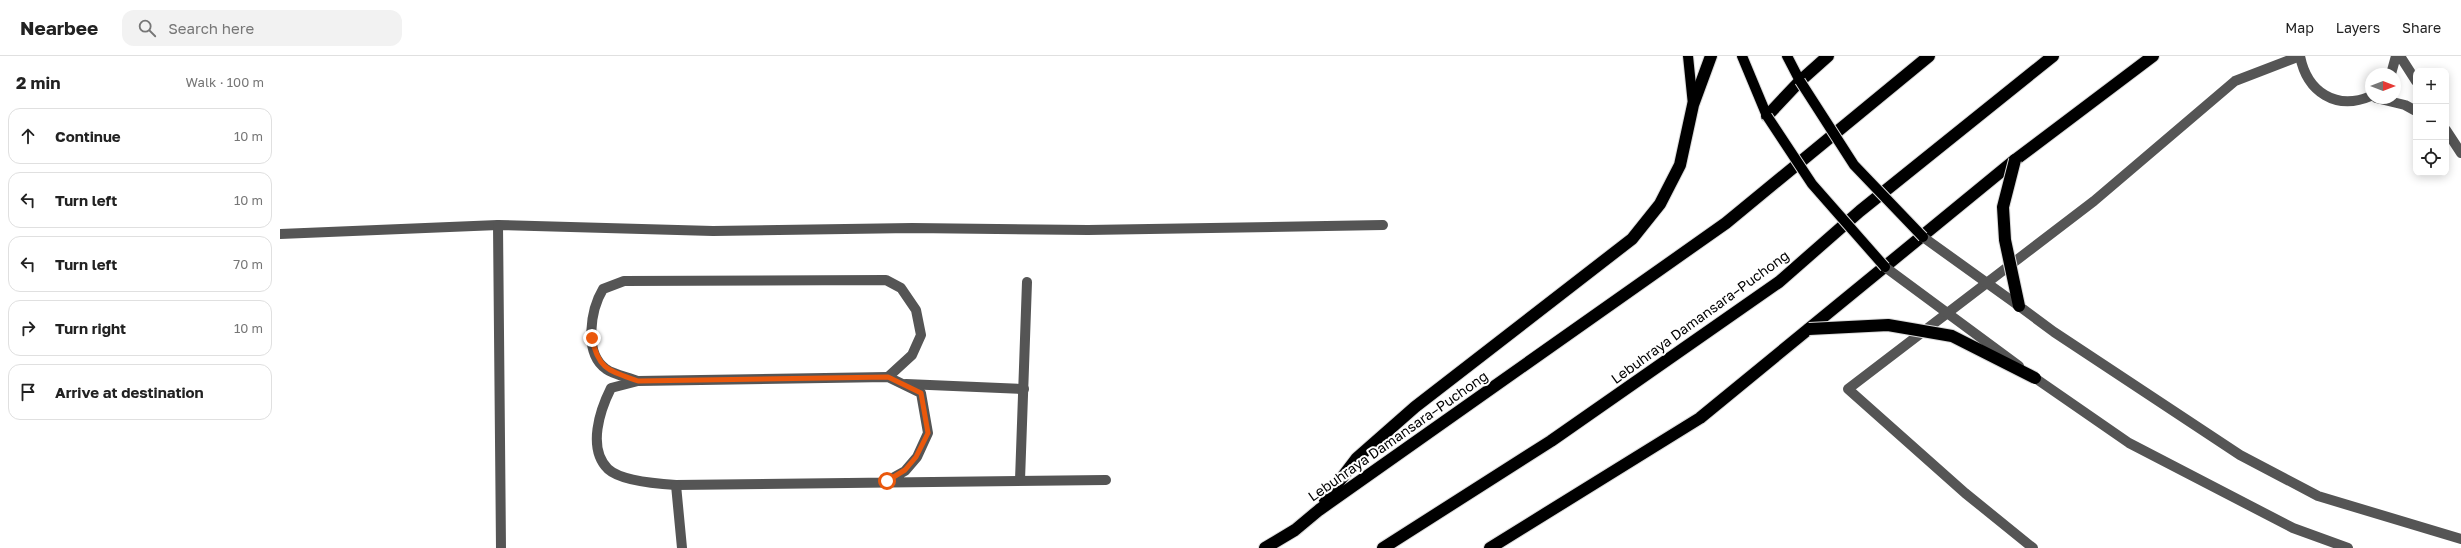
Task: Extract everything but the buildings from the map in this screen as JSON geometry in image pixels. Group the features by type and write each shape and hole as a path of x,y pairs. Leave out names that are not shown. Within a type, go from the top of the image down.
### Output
{"highway":[{"path":"1319,510 1357,458 1415,407 1632,239 1660,204 1680,165 1693,105 1711,56"},
{"path":"1767,116 1800,81 1828,56"},
{"name":"Lebuhraya Damansara–Puchong","path":"1265,548 1295,530 1319,510 1726,223 1929,56"},
{"name":"Lebuhraya Damansara–Puchong","path":"1383,548 1551,441 1779,282 1860,211 2053,56"},
{"path":"1490,548 1700,418 1923,237 2015,160 2153,56"},
{"path":"2015,160 2003,208 2005,240 2019,306"},
{"path":"1809,329 1888,325 1952,336 2035,378"}],"main road":[{"path":"1688,56 1693,105"},
{"path":"1742,56 1767,116 1812,184 1885,267"},
{"path":"1787,56 1800,81 1854,165 1923,237"}],"street":[{"path":"2033,548 1965,493 1848,389 2094,201 2235,81 2300,56 2305,75 2317,90 2334,100 2352,102 2365,99"},
{"path":"2393,68 2396,56"},
{"path":"2400,56 2413,76"},
{"path":"2401,104 2413,109"},
{"path":"2449,135 2461,153"},
{"path":"280,234 498,226 713,231 912,228 1088,230 1382,225"},
{"path":"498,226 500,548"},
{"path":"1923,237 2054,332 2240,455 2318,496 2461,539"},
{"path":"1885,267 2035,378 2129,443 2293,528 2328,544 2348,548"},
{"path":"638,381 606,369 595,355 592,338 596,302 603,289 624,282 886,280 901,288 916,310 921,335 912,355 888,377"},
{"path":"1020,480 1027,282"},
{"path":"887,481 905,470 916,457 928,433 921,393 888,377 638,381 611,388 601,409 597,434 601,458 609,470 640,482 676,485 887,481 1106,480"},
{"path":"904,384 1024,389"},
{"path":"676,485 682,548"}],"route":[{"path":"592,338 595,355 606,369 638,381 888,377 904,384 921,393 928,433 916,457 905,470 887,481"}]}
